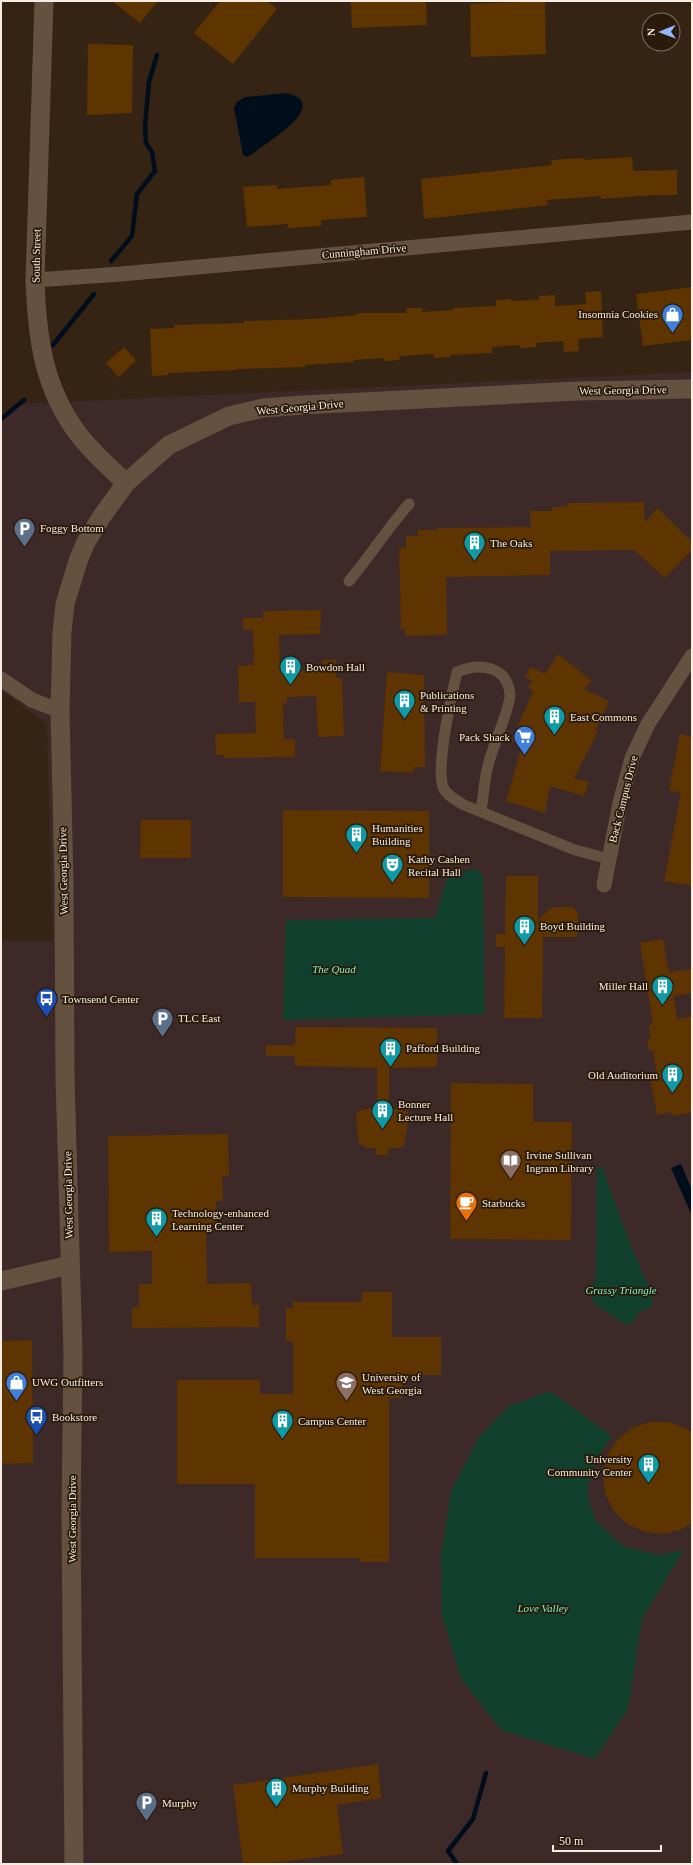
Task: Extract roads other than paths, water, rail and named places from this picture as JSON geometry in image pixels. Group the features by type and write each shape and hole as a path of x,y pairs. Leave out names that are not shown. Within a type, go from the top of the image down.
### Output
{"street":[{"name":"South Street","path":"44,1 35,280 36,310 41,354 54,392 64,412 79,435 99,458 126,483"},
{"name":"Cunningham Drive","path":"35,280 121,274 692,222"},
{"name":"West Georgia Drive","path":"74,1864 71,1515 73,1353 65,1078 64,881 60,711 62,632 65,604 71,580 86,542 102,516 126,483 169,445 229,416 263,408 445,397 578,391 692,389"},
{"path":"349,581 409,504"},
{"name":"Back Campus Drive","path":"604,885 627,774 638,744 648,724 692,656"},
{"path":"481,810 488,764 510,697 508,685 502,676 494,670 479,666 468,667 457,672 451,697 441,766 444,788 453,798 464,805 481,810 575,850 609,859"},
{"path":"1,679 32,700 60,711"},
{"path":"1,1281 70,1266"}],"water":[{"path":"287,93 301,100 303,107 300,114 286,129 254,153 247,157 243,155 234,108 237,102 245,97"},
{"path":"681,1164 692,1190 692,1216 671,1168"}],"waterway":[{"path":"111,261 132,236 137,194 155,171 152,152 146,143 145,126 149,82 157,55"},
{"path":"53,345 94,294"},
{"path":"1,419 24,400"},
{"path":"457,1864 448,1851 473,1819 486,1773"}],"place":[{"name":"Insomnia Cookies","path":"673,334"},
{"name":"Foggy Bottom","path":"25,548"},
{"name":"The Oaks","path":"475,562"},
{"name":"Bowdon Hall","path":"291,686"},
{"name":"Publications & Printing","path":"404,720"},
{"name":"East Commons","path":"554,736"},
{"name":"Pack Shack","path":"525,756"},
{"name":"Humanities Building","path":"356,854"},
{"name":"Kathy Cashen Recital Hall","path":"393,884"},
{"name":"Boyd Building","path":"524,946"},
{"name":"Miller Hall","path":"663,1006"},
{"name":"Townsend Center","path":"47,1018"},
{"name":"TLC East","path":"163,1038"},
{"name":"Pafford Building","path":"391,1068"},
{"name":"Old Auditorium","path":"673,1094"},
{"name":"Bonner Lecture Hall","path":"382,1130"},
{"name":"Irvine Sullivan Ingram Library","path":"511,1180"},
{"name":"Starbucks","path":"466,1222"},
{"name":"Technology-enhanced Learning Center","path":"157,1238"},
{"name":"UWG Outfitters","path":"17,1402"},
{"name":"University of West Georgia","path":"346,1402"},
{"name":"Bookstore","path":"36,1436"},
{"name":"Campus Center","path":"283,1440"},
{"name":"University Community Center","path":"648,1484"},
{"name":"Murphy Building","path":"277,1808"},
{"name":"Murphy","path":"146,1822"}],"park label":[{"name":"The Quad","path":"334,969"},
{"name":"Grassy Triangle","path":"621,1290"},
{"name":"Love Valley","path":"543,1608"}]}
